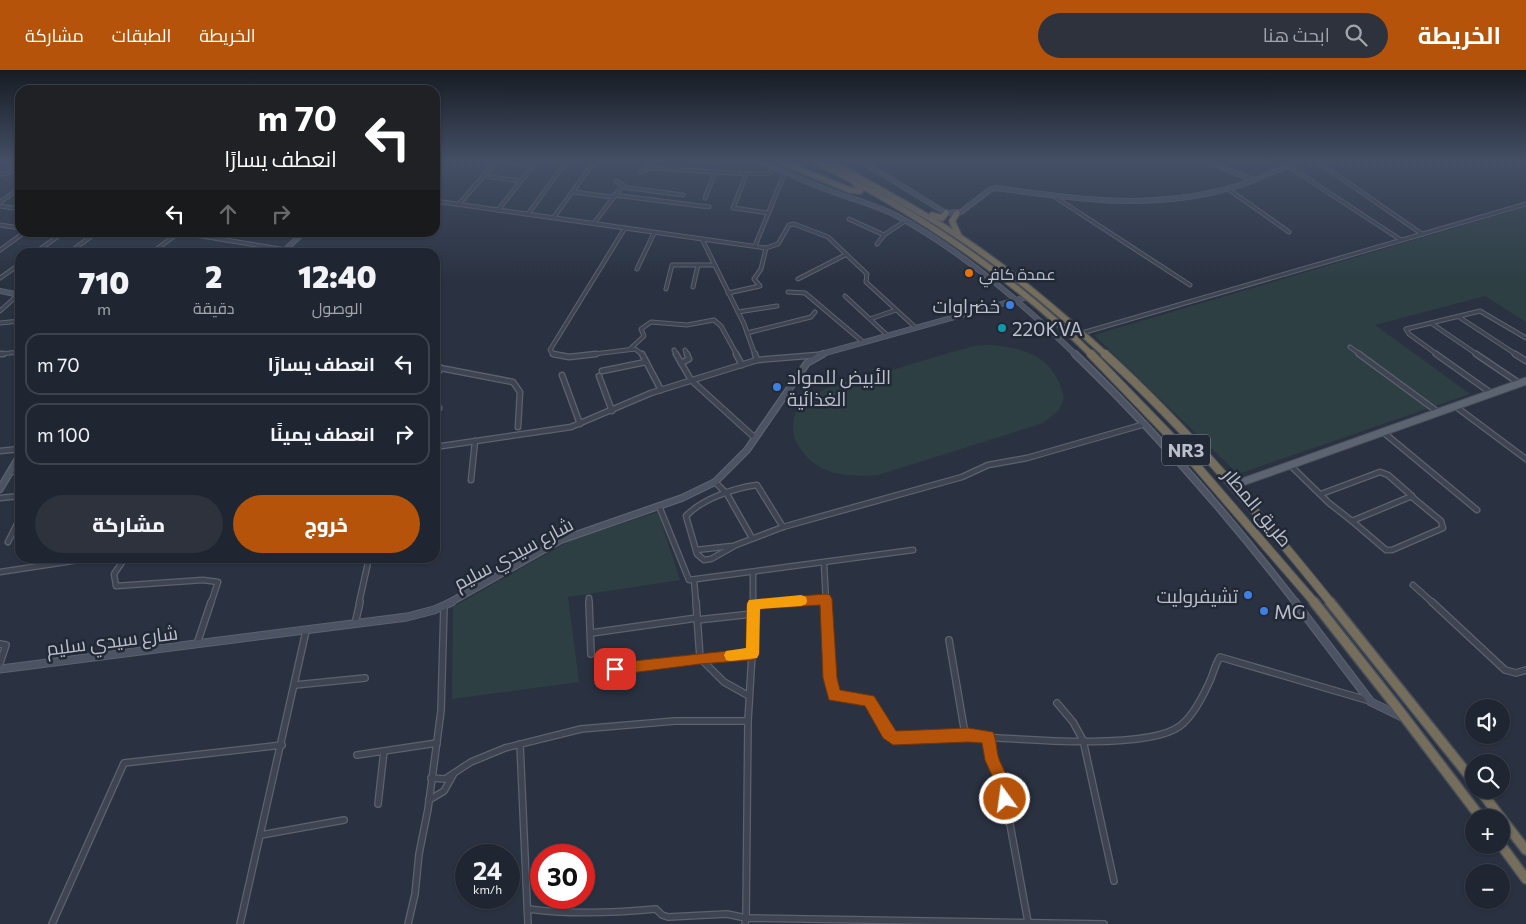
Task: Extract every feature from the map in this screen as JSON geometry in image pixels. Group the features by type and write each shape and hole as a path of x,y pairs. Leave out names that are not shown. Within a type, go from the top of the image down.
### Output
{"highway":[{"name":"طريق المطار","path":"892,202 928,224 1027,297 1114,376 1194,459 1300,584 1474,809"},
{"name":"طريق المطار","path":"902,202 959,236 1035,292 1130,376 1234,485 1465,771"},
{"path":"909,202 937,218 944,217 946,213"},
{"path":"957,214 952,220 959,236"},
{"path":"1510,830 1526,850"},
{"path":"1508,854 1526,879"}],"main road":[{"path":"1234,485 1526,381"}],"street":[{"path":"442,202 766,248 778,244 792,224 828,237 867,274 866,282 915,327"},
{"path":"498,210 504,202"},
{"path":"528,214 537,202"},
{"path":"554,217 566,202"},
{"path":"594,223 609,202"},
{"path":"664,202 709,207"},
{"path":"736,202 733,208 769,213"},
{"path":"755,246 773,202"},
{"path":"861,202 905,221 968,264 1015,300 1084,361 1145,424 1262,558 1371,702 1406,719"},
{"path":"927,202 946,213 957,214 974,202"},
{"path":"1062,202 1190,285"},
{"path":"1246,202 1289,232"},
{"path":"1343,202 1401,240"},
{"path":"1376,202 1422,234"},
{"path":"1082,332 1526,204"},
{"path":"0,206 15,208"},
{"path":"849,219 884,235"},
{"path":"878,244 884,235 905,221"},
{"path":"0,225 15,227"},
{"path":"625,228 550,350 554,355 569,357 630,349 640,352 661,390"},
{"path":"637,269 654,233"},
{"path":"0,250 18,237"},
{"path":"42,248 57,237"},
{"path":"75,248 90,237"},
{"path":"158,248 172,237"},
{"path":"201,237 267,248"},
{"path":"288,248 299,237"},
{"path":"702,239 748,333 757,360"},
{"path":"728,293 760,286 754,278 761,269 766,248"},
{"path":"798,278 845,255"},
{"path":"666,288 672,265 714,265"},
{"path":"693,287 698,265"},
{"path":"0,278 15,268"},
{"path":"0,291 15,293"},
{"path":"788,292 805,293 863,342"},
{"path":"0,311 15,296"},
{"path":"845,296 887,335"},
{"path":"440,446 561,429 580,424 661,390 757,360 818,355 1027,297"},
{"path":"738,312 777,306"},
{"path":"870,319 896,310"},
{"path":"748,333 811,318 815,312"},
{"path":"1492,393 1407,332 1406,329 1483,312 1526,338"},
{"path":"1459,318 1526,361"},
{"path":"630,349 642,340 644,336 641,329 647,324 661,321 686,325 714,320 720,326 742,365"},
{"path":"0,323 15,321"},
{"path":"1431,323 1518,383"},
{"path":"1350,347 1438,412"},
{"path":"674,350 691,380 755,438"},
{"path":"681,363 689,360 685,350"},
{"path":"0,354 15,352"},
{"name":"شارع سيدي سليم","path":"0,669 407,617 444,606 561,540 693,494 715,482 738,462 808,363 818,355"},
{"path":"602,371 646,362"},
{"path":"441,368 513,382 520,392 518,427"},
{"path":"562,375 580,424"},
{"path":"599,376 612,411"},
{"path":"1454,406 1526,459"},
{"path":"783,527 759,485 753,485 727,494 688,513 686,516 696,550 704,560 710,559 736,545 783,527 962,477 988,465 1017,460 1145,424"},
{"path":"1383,432 1477,510"},
{"path":"472,480 476,441"},
{"path":"0,451 15,450"},
{"path":"0,489 15,464"},
{"path":"1291,466 1321,494 1381,548 1389,550 1443,528 1441,521 1388,474 1380,472 1321,494"},
{"path":"10,472 15,472"},
{"path":"715,482 727,494 752,538"},
{"path":"0,498 15,496"},
{"path":"1352,521 1412,497"},
{"path":"659,506 687,578 694,580 913,550"},
{"path":"8,542 15,528"},
{"path":"696,550 736,545"},
{"path":"0,572 59,563"},
{"path":"121,563 114,573 116,586 204,580 218,582 197,644"},
{"path":"356,624 368,563"},
{"path":"824,563 830,678 834,696 870,700 888,733 893,738 968,735 1083,740 1140,740 1173,732 1181,726 1208,684 1220,657 1371,702"},
{"path":"745,921 748,721 754,604 753,572"},
{"path":"694,580 700,658 724,682 749,696"},
{"path":"1413,585 1505,670 1516,673 1526,670"},
{"path":"589,598 591,654"},
{"path":"754,604 826,599"},
{"path":"408,924 415,894 419,854 429,800 441,711 444,606"},
{"path":"590,633 752,614"},
{"path":"240,924 282,745 306,631"},
{"path":"949,640 962,723 968,735"},
{"path":"0,644 6,645 0,663"},
{"path":"615,669 700,658 752,654"},
{"path":"295,685 365,678"},
{"path":"1057,703 1073,722 1083,740 1114,881"},
{"path":"431,778 438,779 453,776 481,757 520,744 596,726 675,721 748,721"},
{"path":"988,737 992,760 1002,781 1028,922"},
{"path":"357,755 437,743"},
{"path":"520,744 528,924"},
{"path":"52,924 124,763 282,745"},
{"path":"378,804 384,751"},
{"path":"429,800 444,791 453,776"},
{"path":"261,835 344,820"},
{"path":"528,908 557,913 608,914 656,909 662,915 668,917 727,914 745,921 1104,924"}],"shaded area":[{"path":"1526,207 1526,322 1485,296 1375,325 1470,394 1238,474 1094,335"},
{"path":"991,345 1017,349 1038,358 1047,365 1060,384 1064,398 1059,410 1043,423 878,475 859,476 831,472 814,463 797,443 793,426 796,413 804,402 816,394 846,382 963,349"},
{"path":"658,512 680,580 568,597 579,682 452,699 453,607 571,540"}],"slow traffic":[{"path":"730,655 752,654 752,614 754,604 801,601"}],"place":[{"name":"عمدة كافي","path":"969,273"},
{"name":"خضراوات","path":"1010,305"},
{"name":"220KVA","path":"1002,328"},
{"name":"الأبيض للمواد الغذائية","path":"777,387"},
{"name":"تشيفروليت","path":"1248,595"},
{"name":"MG","path":"1264,611"}],"route":[{"path":"615,669 700,658 752,654 752,614 754,604 826,599 830,678 834,696 837,698 870,700 888,733 893,738 968,735 988,737 992,760 1002,781 1005,799"}]}
